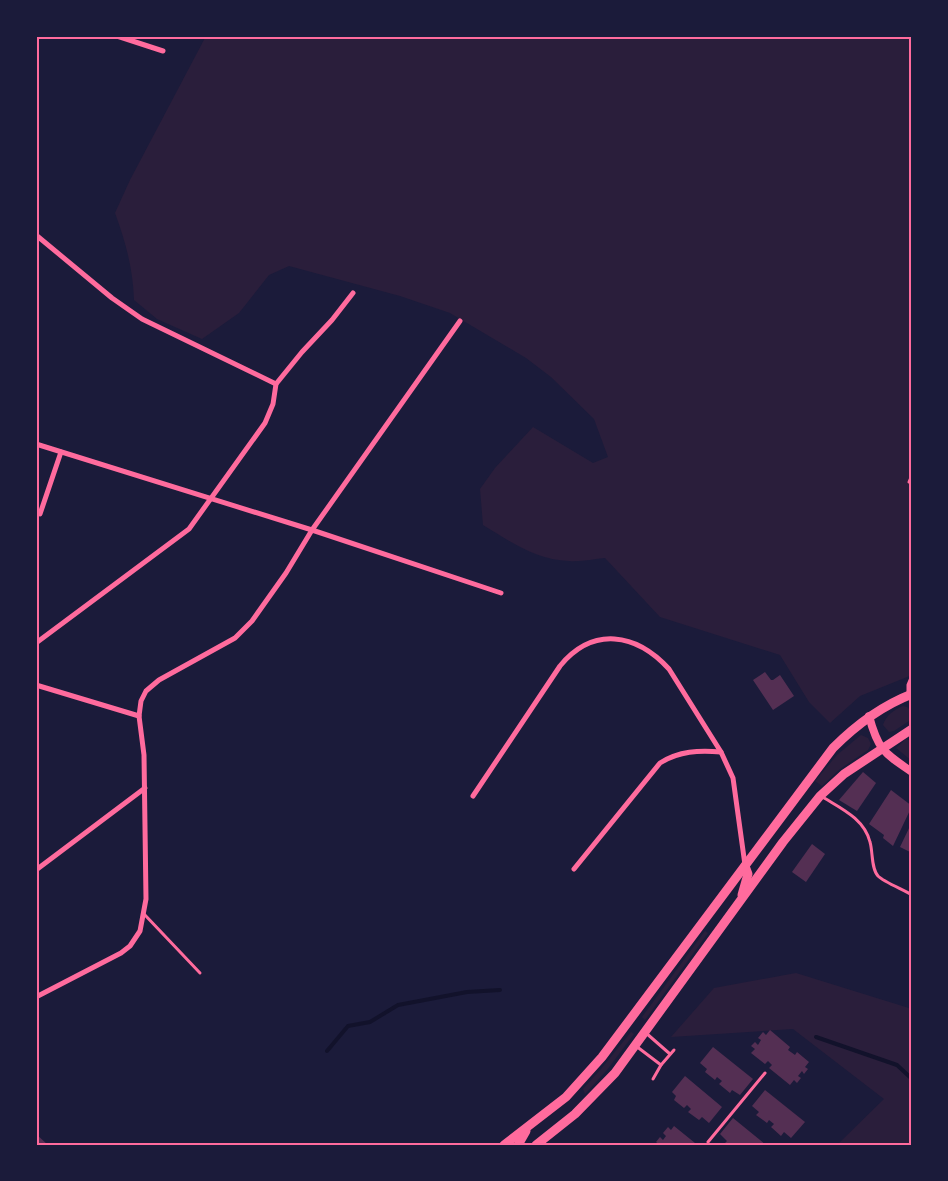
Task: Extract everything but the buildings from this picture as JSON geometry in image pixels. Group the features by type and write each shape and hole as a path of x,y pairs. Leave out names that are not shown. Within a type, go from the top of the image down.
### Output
{"main road":[{"path":"504,1145 566,1097 602,1057 834,748 869,716 911,696"},
{"path":"536,1145 589,1101 615,1073 783,842 820,796 844,774 912,729"},
{"path":"783,842 777,833 790,806"},
{"path":"741,900 748,874 745,866"},
{"path":"518,1145 528,1127"}],"street":[{"path":"117,36 163,51"},
{"path":"36,235 112,298 142,319 276,384"},
{"path":"36,643 181,536 195,523 265,424 273,404 276,384 353,293"},
{"path":"36,997 109,960 130,946 140,931 146,899 144,755 139,716 141,701 151,686 186,664 225,644 244,631 286,573 312,530 460,321"},
{"path":"36,444 312,530 501,593"},
{"path":"40,514 61,452"},
{"path":"473,796 560,666 578,648 593,641 620,640 645,649 661,660 675,677 721,752 733,778 745,866"},
{"path":"911,696 909,685 912,678"},
{"path":"36,685 139,716"},
{"path":"869,716 882,750 886,755 912,772"},
{"path":"574,868 660,763 680,753 705,750 721,752"},
{"path":"36,870 145,788"}],"lane":[{"path":"909,482 912,475"},
{"path":"820,796 846,812 862,826 870,841 874,868 878,876 912,896"},
{"path":"144,914 200,973"},
{"path":"645,1032 670,1054"},
{"path":"636,1046 661,1065"},
{"path":"653,1079 661,1065 674,1050"},
{"path":"708,1142 766,1073"}],"shaded area":[{"path":"206,36 912,36 912,675 860,696 830,723 809,702 780,655 660,617 605,558 583,561 557,560 524,549 483,525 480,489 495,468 533,427 593,463 608,457 594,419 551,377 526,358 450,313 400,296 289,266 269,275 239,313 202,339 157,319 134,300 128,256 115,213 130,180"},
{"path":"903,706 912,712 912,719 894,731 889,732 883,725 884,721 896,709"},
{"path":"861,735 868,738 871,744 868,750 840,769 822,786 815,781 837,755"},
{"path":"906,739 912,741 912,761 896,748"},
{"path":"705,931 708,933 645,1020 642,1017"},
{"path":"796,973 912,1009 912,1145 837,1145 884,1099 793,1029 671,1037 714,988"},
{"path":"631,1032 634,1034 607,1070 585,1094 583,1089"}],"waterway":[{"path":"327,1051 348,1026 370,1022 398,1005 467,992 500,990"},
{"path":"816,1037 897,1065 912,1079"}]}
